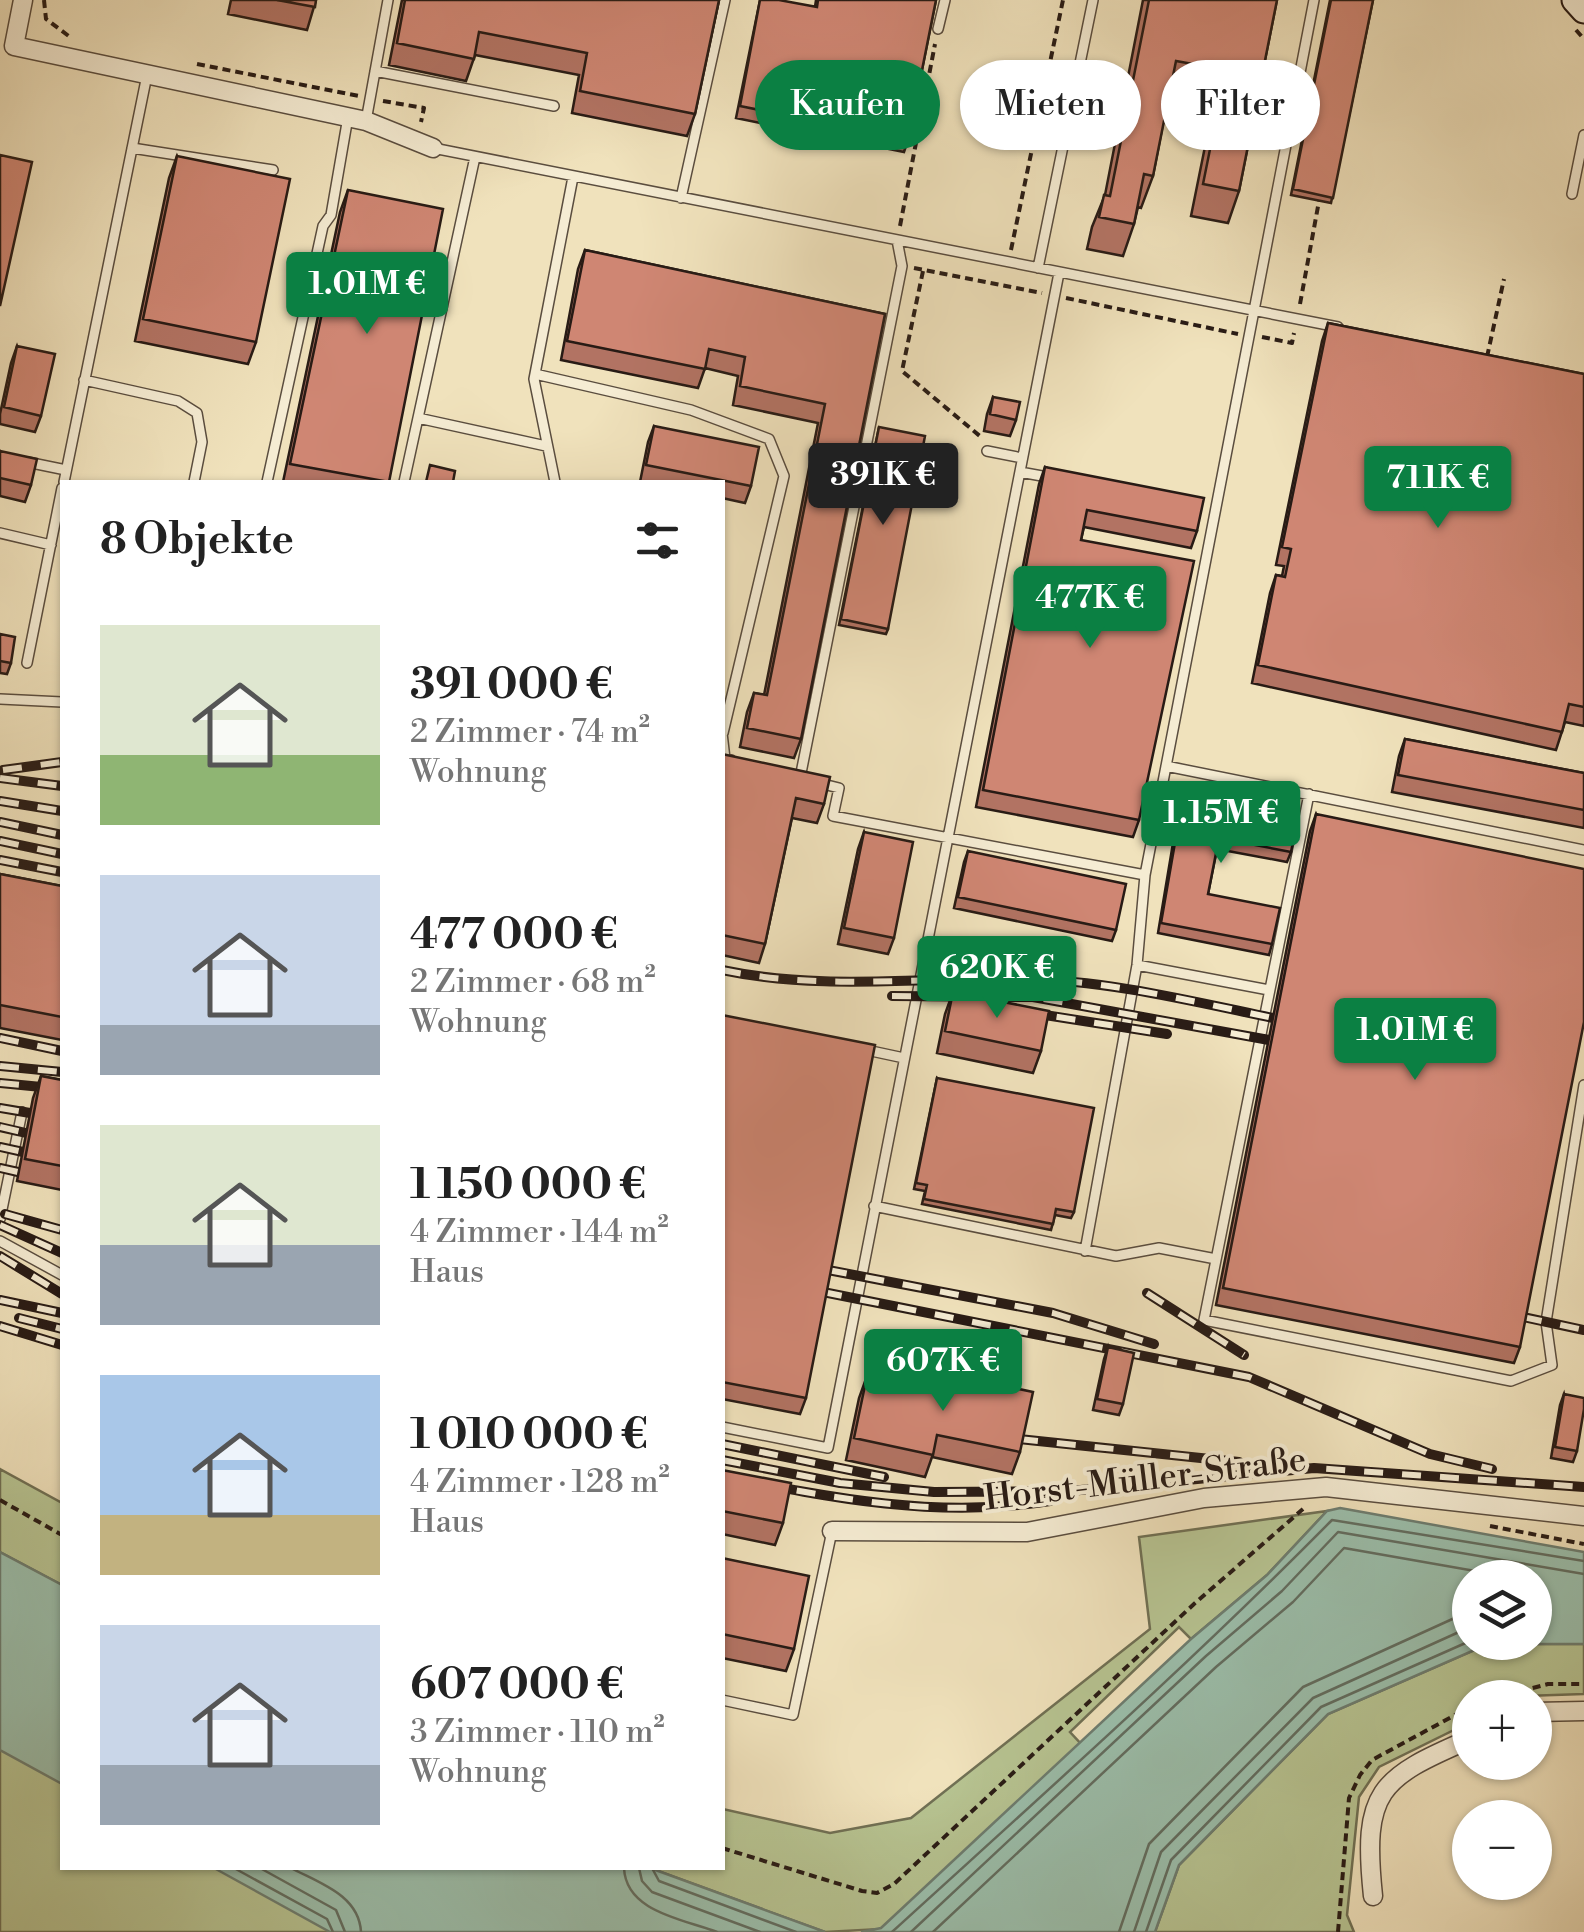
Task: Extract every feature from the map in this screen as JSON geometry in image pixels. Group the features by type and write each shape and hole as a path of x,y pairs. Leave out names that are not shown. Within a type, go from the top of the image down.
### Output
{"main road":[{"path":"1575,0 1584,10"}],"street":[{"path":"23,0 7,48 357,119 425,144"},
{"name":"Horst-Müller-Straße","path":"832,1531 1027,1532 1204,1498 1326,1488 1584,1516"},
{"path":"1552,1712 1584,1711"},
{"path":"1373,1896 1370,1860 1376,1799 1390,1780 1409,1765 1452,1747"}],"lane":[{"path":"267,480 322,226 331,215 357,119 370,98 388,0"},
{"path":"681,198 725,0"},
{"path":"938,29 945,0"},
{"path":"1038,268 1092,0"},
{"path":"1085,1250 1137,965 1145,875 1314,0"},
{"path":"375,71 554,106"},
{"path":"64,480 147,74"},
{"path":"1572,194 1584,135"},
{"path":"425,144 1354,330"},
{"path":"132,148 273,170"},
{"path":"404,480 475,157"},
{"path":"554,480 535,374 573,176"},
{"path":"800,778 902,266 897,240"},
{"path":"725,1428 828,1448 1059,272"},
{"path":"535,374 691,410 769,439 779,454 784,476 725,725"},
{"path":"84,380 178,401 197,414 202,442 194,480"},
{"path":"418,418 546,446"},
{"path":"987,451 1022,458"},
{"path":"19,460 66,470"},
{"path":"1020,472 1059,480"},
{"path":"27,663 60,500"},
{"path":"0,533 51,545"},
{"path":"0,699 60,702"},
{"path":"725,759 744,764"},
{"path":"1166,766 1584,850"},
{"path":"781,773 839,788 833,816 1145,875"},
{"path":"1309,794 1204,1320 1511,1382 1552,1365 1546,1322 1584,1086"},
{"path":"1137,965 1269,990"},
{"path":"849,1046 904,1058"},
{"path":"0,1219 22,1112"},
{"path":"874,1206 1116,1256 1159,1248 1216,1259"},
{"path":"0,1240 60,1274"},
{"path":"725,1701 792,1714 832,1531"}],"path":[{"path":"44,0 46,18 54,29 79,40"},
{"path":"1004,286 1063,0"},
{"path":"897,240 938,29"},
{"path":"182,61 424,108 425,144"},
{"path":"924,270 902,370 975,436 993,440"},
{"path":"1487,357 1504,279"},
{"path":"1242,335 1252,309"},
{"path":"0,1500 60,1534"},
{"path":"725,1849 862,1891 877,1892 894,1884 1194,1604 1302,1509"},
{"path":"1552,1684 1584,1684"}],"shaded area":[{"path":"0,1469 60,1502 60,1584 0,1552"},
{"path":"1327,1511 1267,1575 1191,1639 1179,1627 1070,1732 1082,1745 881,1929 825,1932 655,1870 725,1870 725,1809 830,1833 911,1818 1150,1629 1139,1537"},
{"path":"1552,1644 1584,1644 1584,1694 1552,1695 1552,1680 1452,1680 1452,1731 1379,1767 1359,1797 1347,1915 1354,1932 1155,1932 1179,1865 1328,1714 1452,1660 1552,1660"},
{"path":"0,1735 60,1768 60,1870 250,1870 366,1932 0,1932"}],"water":[{"path":"1340,1508 1584,1552 1584,1644 1552,1644 1552,1560 1452,1560 1452,1660 1328,1714 1179,1865 1155,1932 861,1932 881,1928 1191,1639 1267,1575 1327,1511"},
{"path":"0,1552 60,1584 60,1783 0,1750"},
{"path":"218,1870 655,1870 825,1932 330,1932"}],"building":[{"path":"277,0 316,0 315,7"},
{"path":"405,0 719,0 695,114 580,91 587,53 479,32 474,59 397,43"},
{"path":"760,0 817,7 818,0 936,0 924,60 755,60 755,109 740,106"},
{"path":"1149,0 1277,0 1265,60 1161,60 1161,136 1153,176 1144,174 1134,224 1099,217 1104,195 1110,196 1119,150 1141,150 1141,60 1137,60"},
{"path":"1331,0 1373,0 1333,198 1293,189 1301,150 1320,150 1319,60"},
{"path":"1210,150 1247,150 1239,191 1203,184"},
{"path":"0,155 32,162 0,306"},
{"path":"177,156 290,179 256,342 143,319"},
{"path":"348,190 443,209 389,480 290,464"},
{"path":"585,250 885,314 801,739 747,728 754,693 767,695 825,404 740,386 745,357 709,349 705,369 567,341"},
{"path":"1328,323 1584,374 1584,707 1569,704 1562,732 1258,665 1276,575 1285,577 1291,549 1282,547"},
{"path":"17,346 55,354 41,416 4,407"},
{"path":"993,397 1020,402 1016,420 990,414"},
{"path":"654,426 759,447 751,486 646,465"},
{"path":"879,427 925,436 888,629 841,619"},
{"path":"0,451 37,459 31,485 0,478"},
{"path":"430,465 455,471 453,480 426,480"},
{"path":"1045,467 1204,498 1197,531 1087,510 1081,540 1194,561 1139,820 983,790"},
{"path":"0,634 15,637 11,663 0,661"},
{"path":"1405,739 1584,773 1584,810 1398,775"},
{"path":"725,755 830,777 824,804 796,798 765,944 725,936"},
{"path":"1184,791 1295,813 1298,817 1291,852 1219,838 1208,894 1280,908 1272,944 1161,923"},
{"path":"1316,814 1584,869 1584,1022 1520,1347 1223,1288"},
{"path":"864,832 913,842 894,938 844,928"},
{"path":"968,851 1126,884 1116,930 958,897"},
{"path":"0,874 60,886 60,1017 0,1005"},
{"path":"953,992 1049,1011 1041,1051 945,1031"},
{"path":"725,1016 875,1045 806,1398 725,1383"},
{"path":"41,1076 60,1080 60,1166 25,1159"},
{"path":"937,1078 1094,1108 1074,1212 1056,1209 1053,1224 924,1199 927,1185 916,1183"},
{"path":"1108,1347 1134,1353 1123,1404 1097,1399"},
{"path":"944,1373 1033,1392 1020,1452 937,1435 933,1455 854,1438 867,1376 940,1391"},
{"path":"1564,1394 1584,1398 1577,1451 1555,1447"},
{"path":"725,1471 791,1483 783,1523 725,1512"},
{"path":"725,1559 809,1576 794,1649 725,1635"}],"railway":[{"path":"3,770 60,762"},
{"path":"0,778 60,786"},
{"path":"0,801 60,811"},
{"path":"0,822 60,835"},
{"path":"0,841 60,854"},
{"path":"0,860 60,872"},
{"path":"725,970 834,982 1054,980 1148,992 1273,1018"},
{"path":"892,996 1033,997 1269,1040"},
{"path":"1019,1011 1167,1034"},
{"path":"0,1038 60,1051"},
{"path":"0,1066 60,1072"},
{"path":"0,1083 60,1089"},
{"path":"0,1108 30,1113"},
{"path":"0,1127 26,1133"},
{"path":"0,1147 23,1152"},
{"path":"0,1168 18,1172"},
{"path":"5,1214 60,1229"},
{"path":"0,1225 60,1252"},
{"path":"0,1256 60,1293"},
{"path":"828,1270 1053,1313 1154,1344"},
{"path":"823,1292 1249,1377 1430,1454 1492,1469"},
{"path":"1147,1293 1244,1355"},
{"path":"0,1300 60,1313"},
{"path":"1523,1317 1584,1330"},
{"path":"19,1318 60,1328"},
{"path":"0,1326 60,1344"},
{"path":"1019,1439 1239,1462"},
{"path":"725,1445 884,1477"},
{"path":"725,1461 840,1483 934,1492 1070,1491 1314,1468 1584,1487"},
{"path":"725,1477 885,1504 967,1508 1050,1501"}]}
